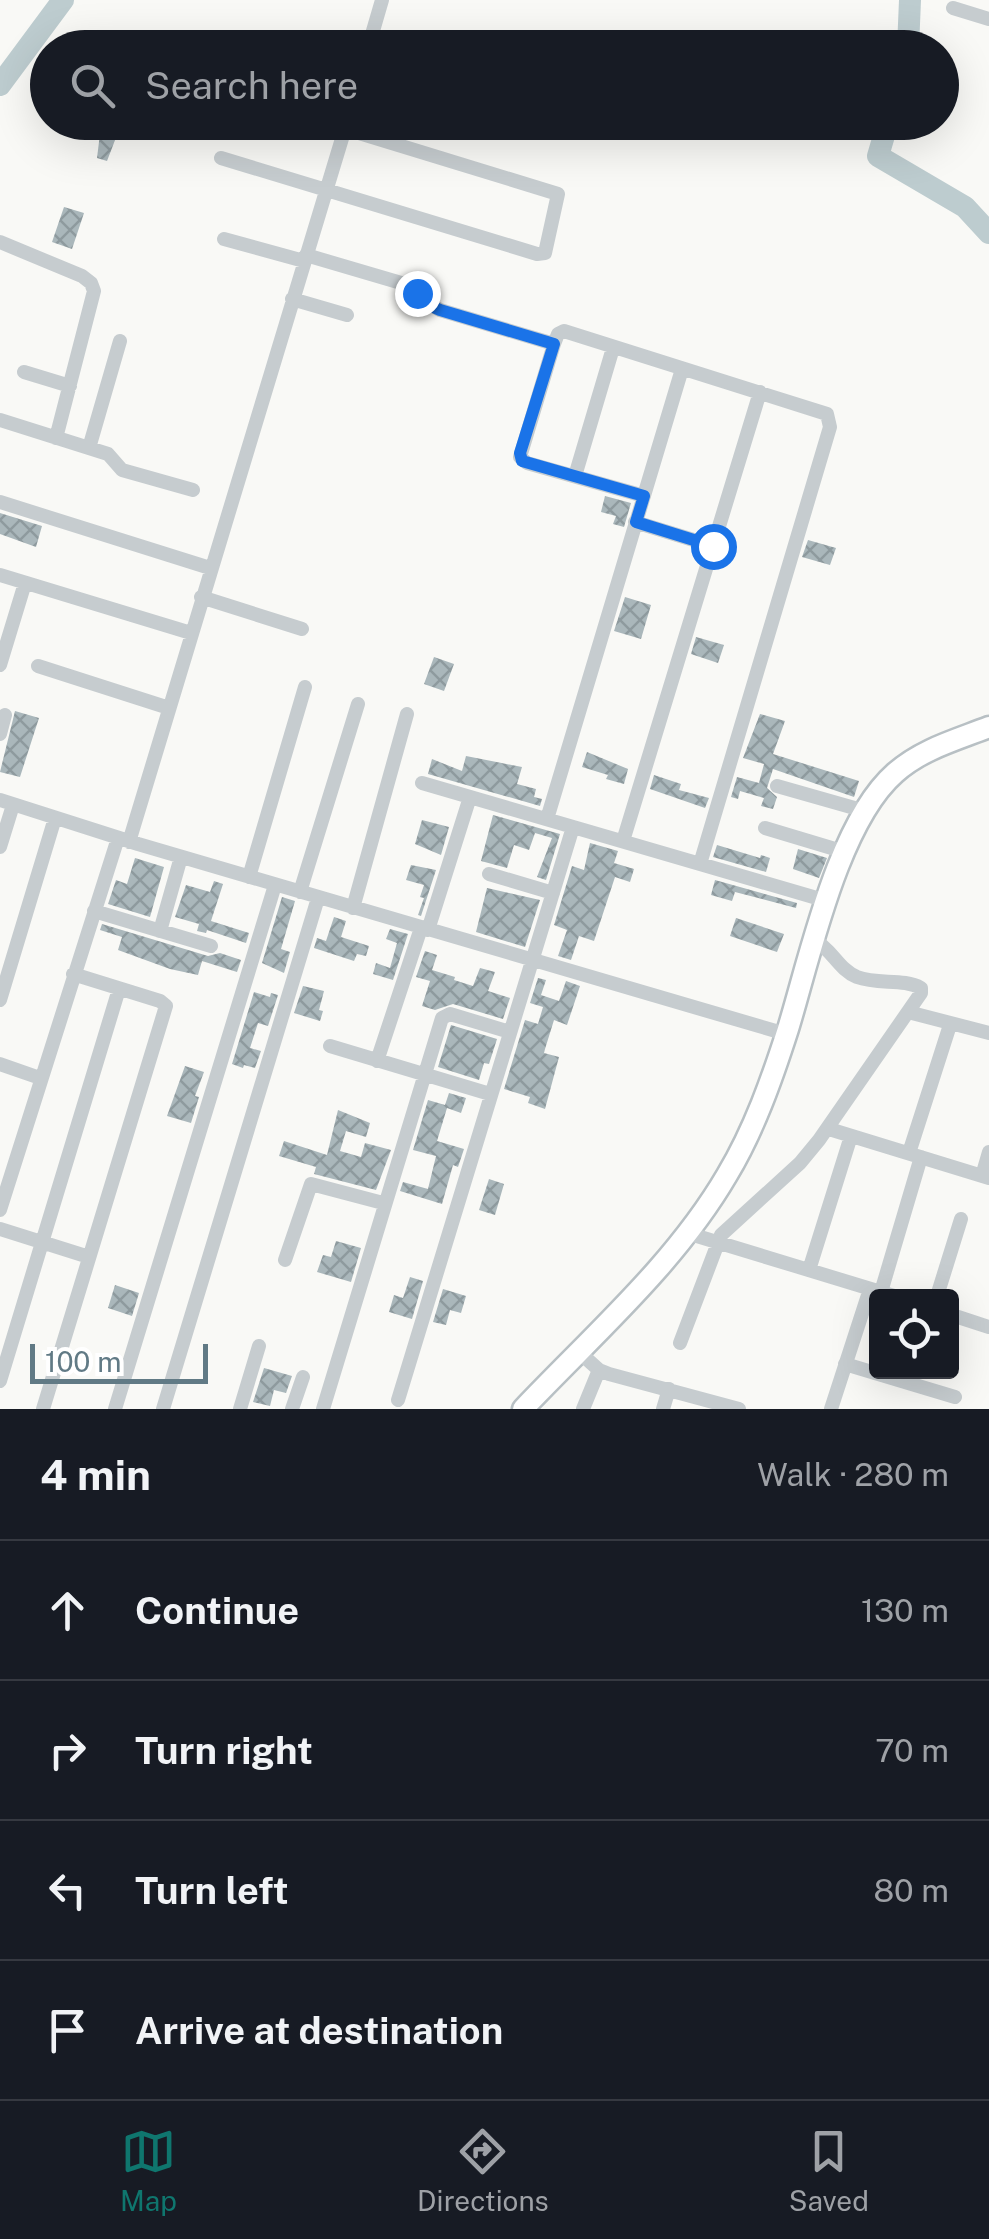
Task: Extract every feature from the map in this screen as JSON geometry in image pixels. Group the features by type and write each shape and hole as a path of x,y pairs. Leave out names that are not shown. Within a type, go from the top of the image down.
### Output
{"street":[{"path":"373,30 382,0"},
{"path":"954,8 989,18"},
{"path":"0,1210 94,911 124,840 169,708 342,140"},
{"path":"221,158 537,254 545,253 558,194 390,140"},
{"path":"224,239 408,284 422,300 440,310 554,344"},
{"path":"2,249 82,276 91,283 93,300 56,438"},
{"path":"292,299 347,315"},
{"path":"644,496 527,463 520,457 558,334 564,331 820,410 831,420 700,864"},
{"path":"89,448 120,341"},
{"path":"575,476 613,348"},
{"path":"547,819 682,369"},
{"path":"24,372 70,386"},
{"path":"623,841 760,392"},
{"path":"0,420 108,454 122,470 193,490"},
{"path":"0,502 210,568"},
{"path":"636,522 713,546"},
{"path":"0,575 191,634"},
{"path":"0,664 25,583"},
{"path":"202,597 302,628"},
{"path":"38,666 169,708"},
{"path":"249,877 305,687"},
{"path":"300,892 358,704"},
{"path":"0,734 6,714"},
{"path":"353,908 407,714"},
{"path":"524,1409 687,1233 726,1176 760,1109 827,900 866,811 892,775 921,753 989,726"},
{"path":"422,783 827,900"},
{"path":"777,786 866,811"},
{"path":"377,1061 470,797"},
{"path":"0,846 7,802 318,898 786,1034"},
{"path":"0,1000 55,818"},
{"path":"398,1400 573,827"},
{"path":"765,828 846,852"},
{"path":"160,931 182,857"},
{"path":"489,874 553,893"},
{"path":"115,1409 275,885"},
{"path":"162,1409 318,898"},
{"path":"94,911 211,946"},
{"path":"680,1343 716,1242 800,1163 828,1129 920,993 919,986 862,979 838,964 814,940"},
{"path":"44,1409 166,1006 73,974"},
{"path":"0,1381 119,989"},
{"path":"908,1012 989,1034"},
{"path":"323,1409 422,1075 444,1015 510,1032"},
{"path":"883,1289 950,1025"},
{"path":"330,1046 490,1094"},
{"path":"0,1064 40,1078"},
{"path":"828,1129 985,1177 989,1152"},
{"path":"809,1270 851,1136"},
{"path":"284,1260 311,1184 384,1203"},
{"path":"939,1289 960,1219"},
{"path":"0,1229 89,1257"},
{"path":"687,1233 869,1289"},
{"path":"959,1317 989,1328"},
{"path":"831,1409 846,1364 869,1319"},
{"path":"240,1409 259,1346"},
{"path":"578,1352 599,1370 739,1409"},
{"path":"846,1364 955,1397"},
{"path":"583,1409 599,1370"},
{"path":"292,1409 302,1377"},
{"path":"663,1409 669,1389"}],"building":[{"path":"99,140 115,140 107,161 97,158"},
{"path":"64,207 84,213 72,249 52,242"},
{"path":"605,496 631,503 624,527 613,524 616,516 601,512"},
{"path":"0,513 42,526 36,547 0,534"},
{"path":"808,540 836,548 830,565 802,557"},
{"path":"625,597 651,605 641,639 614,631"},
{"path":"696,637 724,645 718,663 691,654"},
{"path":"434,657 454,664 444,691 424,684"},
{"path":"15,711 39,718 20,777 0,772"},
{"path":"760,714 785,721 773,754 859,781 854,797 773,769 767,788 777,797 773,809 761,806 764,798 740,791 738,799 731,797 737,777 759,783 764,764 743,758"},
{"path":"587,752 628,769 624,784 582,767"},
{"path":"466,756 522,767 517,784 536,789 534,797 542,799 540,806 428,774 432,759 462,771"},
{"path":"654,775 681,784 679,790 709,798 705,808 650,789"},
{"path":"493,815 560,834 546,880 537,877 552,838 535,833 529,850 514,845 507,868 481,861"},
{"path":"422,820 449,827 441,855 415,844"},
{"path":"590,843 618,851 614,863 634,869 630,882 615,877 594,941 579,936 571,960 558,956 567,930 554,925 572,866 584,870"},
{"path":"717,845 770,858 766,872 713,857"},
{"path":"798,849 827,858 819,878 793,869"},
{"path":"135,858 164,867 150,917 108,904 116,880 127,884"},
{"path":"411,865 436,870 421,916 418,915 424,885 406,880"},
{"path":"715,880 797,903 796,908 735,892 732,901 711,895"},
{"path":"214,881 223,884 211,921 249,933 246,943 207,930 197,931 199,924 175,917 186,885 210,892"},
{"path":"487,888 540,900 525,947 476,932"},
{"path":"282,897 295,901 281,949 290,952 284,973 262,963"},
{"path":"334,917 346,921 341,937 369,946 366,956 357,954 354,961 314,948 317,938 326,941"},
{"path":"736,918 784,934 777,952 730,936"},
{"path":"102,924 208,956 220,953 241,960 237,972 202,961 198,975 170,969 118,950 122,937 100,930"},
{"path":"390,929 408,934 393,980 373,974 376,963 390,968 397,943 386,939"},
{"path":"425,951 437,955 432,970 473,986 480,968 495,972 488,991 510,998 503,1019 453,1004 435,1010 422,1006 430,981 416,977"},
{"path":"538,978 546,980 541,995 559,1001 566,981 580,986 567,1025 554,1020 545,1049 544,1053 559,1057 545,1109 528,1103 530,1097 504,1089 525,1020 538,1024 543,1007 530,1003"},
{"path":"303,986 324,991 320,1021 294,1013"},
{"path":"254,992 278,995 268,1026 258,1023 250,1048 261,1051 255,1068 243,1068 232,1064"},
{"path":"451,1025 497,1039 479,1080 438,1067"},
{"path":"185,1066 204,1072 191,1123 167,1116"},
{"path":"449,1093 466,1098 461,1113 447,1108 437,1141 464,1149 458,1167 453,1165 442,1204 400,1191 403,1182 428,1189 436,1156 413,1150 428,1100 445,1105"},
{"path":"338,1110 370,1123 366,1137 346,1131 340,1151 361,1157 365,1143 391,1150 376,1190 314,1174 316,1167 279,1156 284,1141 327,1155"},
{"path":"489,1179 504,1184 495,1215 479,1210"},
{"path":"336,1241 361,1248 351,1282 317,1272 323,1255 331,1257"},
{"path":"410,1277 423,1281 412,1319 389,1312 394,1295 403,1298"},
{"path":"115,1285 139,1293 132,1316 108,1308"},
{"path":"443,1289 466,1296 461,1313 450,1310 446,1325 433,1322"},
{"path":"264,1368 292,1376 286,1393 274,1390 270,1406 253,1402"}],"waterway":[{"path":"41,30 63,0"},
{"path":"909,30 910,0"},
{"path":"0,85 30,45"},
{"path":"883,140 878,156 965,207 989,233"}],"route":[{"path":"417,293 440,310 554,344 520,453 522,461 644,496 636,522 713,546"}]}
